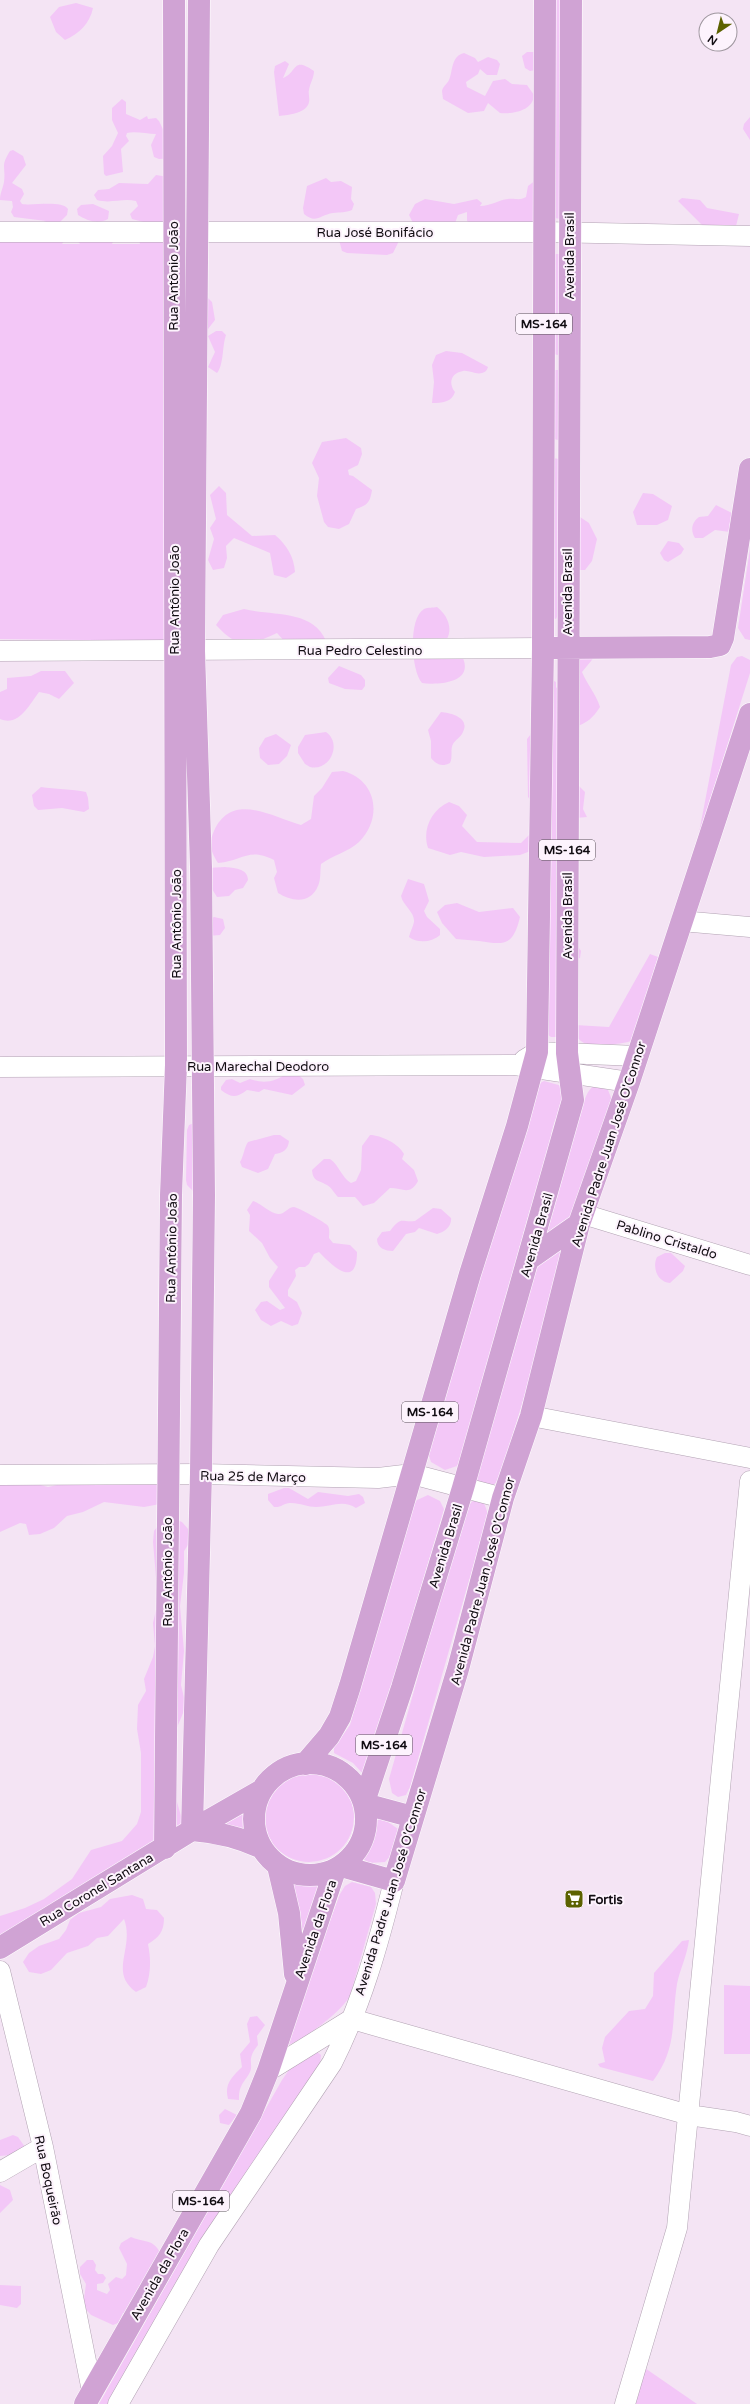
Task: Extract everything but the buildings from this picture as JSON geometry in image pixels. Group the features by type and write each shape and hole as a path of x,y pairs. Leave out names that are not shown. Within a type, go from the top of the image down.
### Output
{"main road":[{"name":"Rua Antônio João","path":"174,0 173,233 184,651 201,867 204,1066 201,1474 192,1830"},
{"name":"Rua Antônio João","path":"164,1848 171,1195 176,1065 176,868 199,233 199,0"},
{"name":"Avenida Brasil","path":"305,1764 329,1736 340,1717 372,1615 472,1267 517,1126 528,1062 543,648 545,0"},
{"name":"Avenida Brasil","path":"364,1803 402,1688 463,1488 573,1100 567,1053 567,648 571,0"},
{"name":"Rua Pedro Celestino","path":"543,648 710,647 720,645 723,638 750,469"},
{"name":"Avenida Padre Juan José O'Connor","path":"394,1881 458,1669 503,1498 531,1416 581,1219 638,1056 750,714"},
{"path":"176,868 201,867"},
{"path":"171,1195 204,1195"},
{"path":"529,1259 581,1219"},
{"path":"305,1764 324,1765 342,1774 356,1787 364,1803 413,1817"},
{"name":"MS-164","path":"278,1866 262,1848 254,1824 256,1806 262,1790 281,1772 305,1764"},
{"name":"Rua Coronel Santana","path":"0,1948 192,1830 262,1790"},
{"name":"MS-164","path":"338,1868 356,1849 362,1838 366,1817 364,1803"},
{"path":"192,1830 214,1832 243,1839 262,1848"},
{"path":"278,1866 293,1873 310,1876 327,1874 338,1868 394,1881"},
{"name":"Avenida da Flora","path":"278,1866 289,1913 295,1987"},
{"name":"Avenida da Flora","path":"88,2397 251,2113 268,2071 295,1987 338,1868"}],"street":[{"name":"Rua José Bonifácio","path":"0,232 544,232 750,236"},
{"name":"Rua Pedro Celestino","path":"0,651 543,648"},
{"path":"681,921 750,927"},
{"name":"Rua Marechal Deodoro","path":"0,1066 204,1066 528,1062 567,1053 638,1056"},
{"name":"Rua Marechal Deodoro","path":"528,1062 570,1075 629,1082"},
{"name":"Pablino Cristaldo","path":"581,1219 750,1265"},
{"path":"531,1416 750,1458"},
{"name":"Rua 25 de Março","path":"0,1475 201,1474 378,1478 412,1474 503,1498"},
{"path":"625,2404 677,2228 750,1481"},
{"name":"Avenida Padre Juan José O'Connor","path":"118,2404 209,2246 332,2063 352,2019 386,1914 394,1881"},
{"name":"Rua Boqueirão","path":"0,1971 43,2147 88,2397"},
{"path":"268,2071 352,2019 689,2115 736,2122 750,2126"},
{"path":"0,2172 43,2147"}],"shaded area":[{"path":"555,0 563,0 560,219 555,218 542,226 472,224 467,221 467,212 458,215 454,226 414,225 409,215 415,204 425,199 454,204 477,199 482,203 480,206 504,200 526,197 528,186 536,180 536,70 530,71 525,68 522,56 527,52 539,52"},
{"path":"76,3 93,8 92,13 87,23 75,35 65,40 56,32 50,17 59,7"},
{"path":"464,53 475,58 478,62 488,57 497,60 500,64 497,75 487,75 480,69 478,74 466,82 467,87 485,96 493,81 505,79 512,84 527,85 534,95 530,105 516,112 500,113 488,103 484,111 468,113 443,99 442,91 449,80 453,64 457,57"},
{"path":"285,61 289,64 283,78 298,65 307,67 314,71 314,74 309,90 308,106 297,113 279,116 274,72 275,66"},
{"path":"122,99 126,102 126,114 140,120 147,116 148,119 156,118 159,121 177,158 159,159 154,157 151,145 156,134 130,132 127,133 126,136 129,141 121,149 123,172 106,176 104,174 103,156 112,146 118,133 112,120 112,108"},
{"path":"750,117 750,140 743,129 744,124"},
{"path":"13,150 23,156 26,165 12,183 22,189 24,194 20,201 22,204 54,204 65,206 68,209 67,215 59,223 64,241 62,244 80,244 75,238 117,234 112,244 140,244 139,241 183,234 184,255 180,292 204,294 212,302 215,320 208,329 203,332 171,641 0,639 0,239 46,221 14,217 11,212 13,207 12,201 0,200 4,182 5,160 10,151"},
{"path":"156,175 174,178 180,211 158,226 132,219 130,214 138,206 136,201 102,201 97,200 94,195 98,190 109,189 119,183 148,184"},
{"path":"326,178 331,182 341,181 352,187 351,199 354,204 352,210 333,213 315,219 308,217 304,214 303,208 307,186"},
{"path":"682,198 700,200 707,208 739,214 736,226 702,225 678,201"},
{"path":"93,204 109,211 108,219 96,222 78,215 77,209 81,205"},
{"path":"398,237 398,243 393,253 387,255 347,253 342,251 339,240"},
{"path":"555,254 559,254 558,355 553,354"},
{"path":"216,331 222,331 226,335 221,365 217,373 208,367 215,352 208,336"},
{"path":"446,351 462,353 488,367 486,371 482,373 465,371 459,372 453,376 451,382 455,392 452,398 443,402 432,403 434,382 432,365 436,355"},
{"path":"554,370 559,370 558,440 554,439"},
{"path":"346,438 361,448 362,454 358,465 348,470 349,475 353,476 372,490 368,502 356,509 349,524 339,529 328,527 324,522 317,496 319,478 312,463 322,442"},
{"path":"553,458 559,459 574,513 589,523 597,539 592,561 585,570 579,570 556,619 553,618"},
{"path":"219,486 226,493 227,515 252,536 275,535 289,552 293,561 295,572 286,578 274,575 270,553 234,538 226,546 227,558 224,568 213,570 208,560 214,539 210,528 216,519 210,495"},
{"path":"643,493 653,494 672,506 668,520 657,525 637,525 633,512"},
{"path":"716,505 732,513 730,532 715,530 703,538 695,538 693,535 692,526 695,521 699,517 708,516"},
{"path":"668,541 679,543 684,549 681,554 668,562 664,560 660,553"},
{"path":"750,549 750,640 745,639 738,628"},
{"path":"437,607 446,617 449,626 449,635 447,639 462,656 465,669 457,679 435,684 422,683 415,668 413,633 419,614 424,609"},
{"path":"244,609 290,616 312,623 320,631 326,641 286,643 277,633 251,643 238,642 231,639 216,625 223,615"},
{"path":"596,655 582,672 600,707 589,720 575,727 578,785 585,792 583,809 587,817 576,818 575,942 581,951 580,958 574,960 556,1037 551,1037 548,1035 541,847 520,855 484,857 461,852 450,855 428,848 426,834 433,815 437,810 449,802 459,806 467,815 462,826 477,842 521,843 529,835 535,806 528,797 527,739 534,730 552,680 556,682 556,688 568,678 562,657"},
{"path":"742,656 750,660 750,673 698,838 731,665 737,657"},
{"path":"339,666 361,675 365,680 365,686 362,690 345,689 329,683 328,678"},
{"path":"41,671 65,671 74,683 59,699 49,694 39,692 23,713 18,717 7,721 0,719 0,692 7,689 7,678 31,676"},
{"path":"441,712 459,717 464,723 465,727 462,734 452,746 450,763 444,765 438,764 431,758 431,741 428,730"},
{"path":"326,732 331,737 333,743 332,756 323,765 310,767 305,764 298,753 298,747 305,735"},
{"path":"276,734 291,745 287,756 279,764 268,765 260,758 259,748 265,738"},
{"path":"343,771 354,776 363,783 369,791 373,801 371,822 367,832 359,842 321,864 319,884 315,892 310,896 300,900 289,898 278,893 274,878 277,872 274,860 265,856 251,855 218,863 211,848 212,836 222,819 231,812 242,809 253,810 301,825 311,819 314,796 322,788 332,772"},
{"path":"41,787 86,792 89,809 84,812 62,808 38,810 34,806 32,795"},
{"path":"225,867 240,869 246,873 248,880 243,888 235,890 229,896 217,897 210,886 207,868"},
{"path":"408,879 424,884 429,901 424,911 427,917 440,929 440,935 429,941 417,941 409,937 414,924 414,918 401,896"},
{"path":"457,903 479,912 513,908 520,917 514,934 507,941 502,943 456,939 442,923 437,912 445,905"},
{"path":"214,917 223,919 225,928 220,935 208,936 209,920"},
{"path":"650,954 658,957 633,1040 623,1043 608,1044 588,1044 581,1041 576,1035 575,1025 609,1027"},
{"path":"295,1072 303,1079 305,1085 292,1095 264,1089 259,1092 247,1090 237,1096 231,1096 221,1090 221,1087 226,1080 232,1079 240,1083 250,1079 265,1082 274,1080 287,1073"},
{"path":"544,1081 562,1086 568,1116 555,1120 551,1134 557,1135 571,1145 583,1104 590,1090 596,1086 608,1090 612,1100 577,1214 545,1240 550,1212 530,1209 461,1461 457,1466 445,1470 431,1462 427,1450 538,1084"},
{"path":"194,1123 196,1194 187,1185 186,1180 187,1130 189,1125"},
{"path":"274,1135 280,1135 289,1141 288,1147 280,1153 275,1154 268,1169 258,1173 242,1167 240,1162 248,1142"},
{"path":"370,1135 384,1138 402,1150 404,1154 402,1159 414,1170 418,1181 415,1186 409,1190 390,1188 374,1203 363,1206 355,1197 338,1197 329,1186 315,1179 312,1170 324,1159 330,1159 348,1181 351,1183 356,1181 361,1170 362,1146"},
{"path":"253,1201 278,1214 294,1207 326,1224 329,1229 329,1238 333,1243 350,1245 357,1252 356,1263 353,1270 349,1272 343,1272 331,1264 319,1252 314,1254 309,1264 305,1267 299,1267 295,1270 296,1276 288,1290 288,1296 297,1302 302,1313 298,1324 292,1326 281,1321 271,1326 261,1320 255,1310 261,1302 267,1301 280,1310 285,1308 269,1287 269,1281 278,1267 270,1258 262,1243 249,1231 250,1215 247,1210"},
{"path":"433,1208 441,1209 451,1218 449,1226 443,1232 437,1234 419,1228 415,1232 406,1234 393,1251 384,1250 378,1245 377,1239 382,1232 390,1231 399,1221 415,1221"},
{"path":"564,1245 568,1251 499,1480 492,1486 478,1482 477,1478 536,1267"},
{"path":"665,1253 671,1253 685,1266 683,1271 670,1283 662,1280 655,1269 657,1257"},
{"path":"71,1482 157,1484 166,1491 160,1504 144,1507 104,1502 83,1512 67,1516 54,1528 40,1534 29,1535 26,1524 20,1523 0,1532 0,1483 37,1484 48,1487"},
{"path":"284,1488 289,1488 308,1499 318,1492 348,1496 359,1494 363,1497 365,1503 356,1508 346,1504 316,1507 289,1503 279,1507 274,1507 268,1500 268,1494"},
{"path":"428,1495 440,1501 444,1509 365,1776 353,1763 334,1753 334,1748 350,1725 360,1690 357,1686 414,1504 417,1500"},
{"path":"474,1500 484,1503 488,1514 410,1787 406,1795 398,1797 392,1793 389,1779 466,1507"},
{"path":"172,1518 182,1522 189,1530 190,1542 184,1551 184,1573 180,1606 184,1651 181,1685 186,1706 173,1737 177,1802 183,1823 0,1946 0,1916 25,1908 44,1899 72,1879 91,1850 122,1841 137,1824 141,1812 141,1753 137,1729 138,1705 146,1691 144,1679 153,1657 155,1646 153,1623 158,1601 153,1542 154,1531 161,1522"},
{"path":"309,1772 326,1775 341,1785 351,1800 354,1817 351,1834 341,1849 326,1859 309,1862 292,1859 277,1849 267,1834 264,1817 267,1800 277,1785 292,1775"},
{"path":"248,1806 245,1829 212,1822"},
{"path":"381,1817 398,1829 392,1854 385,1862 369,1863 362,1858 376,1821"},
{"path":"287,1878 303,1882 322,1883 303,1932 299,1909"},
{"path":"352,1882 371,1887 375,1893 376,1904 350,1996 339,2010 331,2017 304,2037 288,2045 285,2041 340,1894 345,1886"},
{"path":"132,1895 143,1899 146,1909 157,1910 164,1918 162,1931 148,1944 150,1966 146,1987 136,1992 128,1984 124,1976 123,1968 127,1930 124,1919 108,1936 97,1938 88,1946 67,1953 51,1970 41,1974 29,1972 23,1962 29,1953 39,1946 59,1939 66,1930 70,1920 79,1913 101,1907 110,1899"},
{"path":"689,1940 687,1952 677,1984 670,2045 661,2069 653,2081 600,2067 598,2064 605,2062 602,2048 605,2037 629,2011 645,2009 653,1996 654,1973 682,1941"},
{"path":"724,1985 750,1986 750,2054 724,2054"},
{"path":"257,2016 265,2025 257,2036 258,2045 252,2055 251,2071 240,2089 239,2100 228,2099 228,2085 242,2067 240,2054 250,2042 247,2024 250,2017"},
{"path":"317,2052 321,2055 320,2065 110,2404 99,2404 282,2080 291,2067"},
{"path":"225,2109 237,2115 229,2125 220,2123 219,2115"},
{"path":"13,2135 18,2137 25,2147 11,2155 0,2156 0,2140"},
{"path":"0,2185 10,2190 13,2200 0,2213"},
{"path":"131,2237 150,2242 156,2247 163,2258 129,2313 123,2313 118,2323 113,2325 91,2315 83,2306 86,2284 80,2274 80,2267 87,2260 93,2260 96,2265 95,2270 98,2274 103,2274 106,2278 103,2283 97,2284 97,2290 107,2294 110,2290 108,2284 116,2277 122,2279 126,2275 127,2264 119,2248 121,2243"},
{"path":"0,2285 21,2286 21,2304 17,2308 0,2305"},
{"path":"642,2366 697,2404 632,2404"}],"place":[{"name":"Fortis","path":"574,1899"}]}
